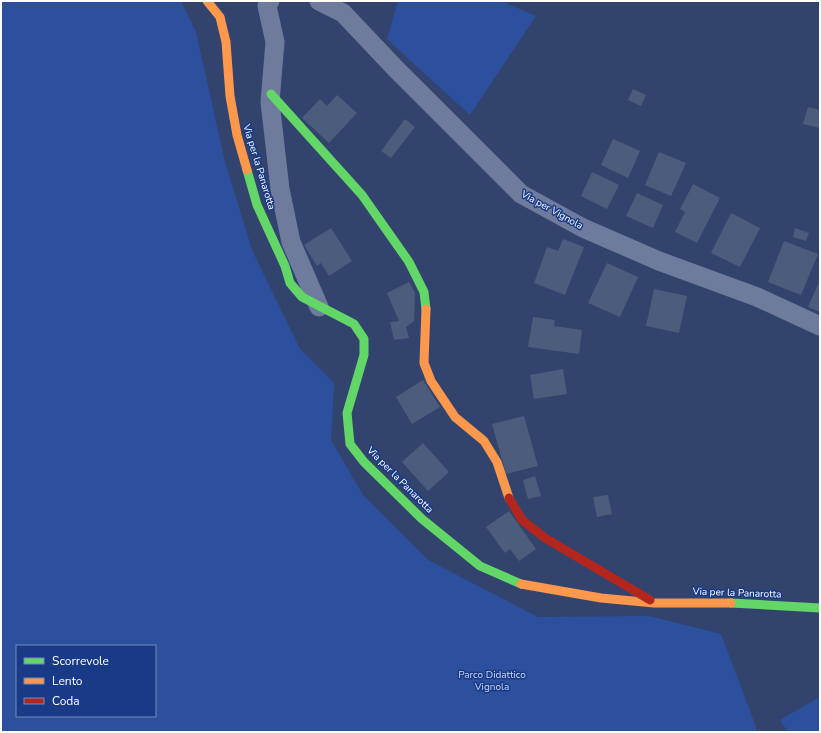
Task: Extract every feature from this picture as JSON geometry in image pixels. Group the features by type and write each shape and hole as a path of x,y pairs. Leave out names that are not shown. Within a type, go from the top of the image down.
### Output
{"street":[{"name":"Via per la Panarotta","path":"207,1 220,17 226,42 232,111 237,135 257,205 285,266 290,283 302,297 354,324 364,339 364,355 347,413 350,444 364,462 422,519 480,566 495,574 514,581 601,598 654,603 715,602 820,608"},
{"path":"270,1 267,6 275,42 270,94 280,189 291,242 318,306"},
{"name":"Via per Vignola","path":"319,1 343,13 454,129 521,194 590,231 659,261 757,297 820,326"},
{"path":"270,94 362,195 409,262 424,292 426,313 424,362 430,381 455,417 484,441 497,462 511,502 522,520 545,538 654,603"}],"green space":[{"name":"Parco Didattico Vignola","path":"1,1 181,1 196,32 225,162 252,250 300,349 334,383 331,440 363,495 428,560 538,617 649,616 721,634 756,727 756,732 1,732"},
{"path":"398,1 501,1 536,16 470,115 387,39"},
{"path":"820,697 820,732 788,732 780,720"}],"building":[{"path":"633,89 646,95 641,106 628,100"},
{"path":"337,95 357,113 329,143 302,118 320,99 327,106"},
{"path":"808,107 820,110 820,128 803,124"},
{"path":"405,119 415,127 391,158 381,151"},
{"path":"613,139 640,151 628,178 601,165"},
{"path":"659,152 686,163 671,196 645,185"},
{"path":"592,172 619,185 607,209 581,196"},
{"path":"693,184 720,198 697,243 675,232 685,212 680,209"},
{"path":"637,193 663,205 653,228 626,216"},
{"path":"731,213 760,228 740,267 711,253"},
{"path":"331,228 352,261 329,276 321,263 317,266 304,245"},
{"path":"795,228 809,233 806,241 793,237"},
{"path":"563,239 584,247 565,295 534,283 547,247 558,251"},
{"path":"784,241 818,254 801,295 768,282"},
{"path":"607,263 638,277 620,317 588,303"},
{"path":"820,280 820,312 808,307"},
{"path":"409,282 415,293 414,321 406,327 409,338 394,340 390,322 399,321 387,293"},
{"path":"654,289 687,296 679,333 646,326"},
{"path":"533,317 555,320 554,326 582,330 579,354 528,347"},
{"path":"563,369 567,394 534,399 530,375"},
{"path":"423,380 440,407 412,424 396,397"},
{"path":"524,416 538,466 506,474 492,424"},
{"path":"423,443 449,472 428,491 402,462"},
{"path":"535,476 541,496 528,499 523,480"},
{"path":"608,495 612,514 597,517 593,497"},
{"path":"509,511 536,549 519,561 510,549 505,553 486,527"}],"traffic: fast":[{"path":"271,94 362,195 409,262 424,292 426,309"},
{"path":"247,170 257,205 285,266 290,283 302,297 354,324 364,339 364,355 347,413 350,444 364,462 422,519 480,566 521,584"},
{"path":"731,603 820,608"}],"traffic: slow":[{"path":"207,1 220,17 226,42 230,96 237,135 247,170"},
{"path":"426,309 424,363 431,381 455,417 484,441 497,462 509,498"},
{"path":"521,584 601,598 654,603 731,603"}],"traffic: jam":[{"path":"509,498 522,520 545,538 650,600"}]}
